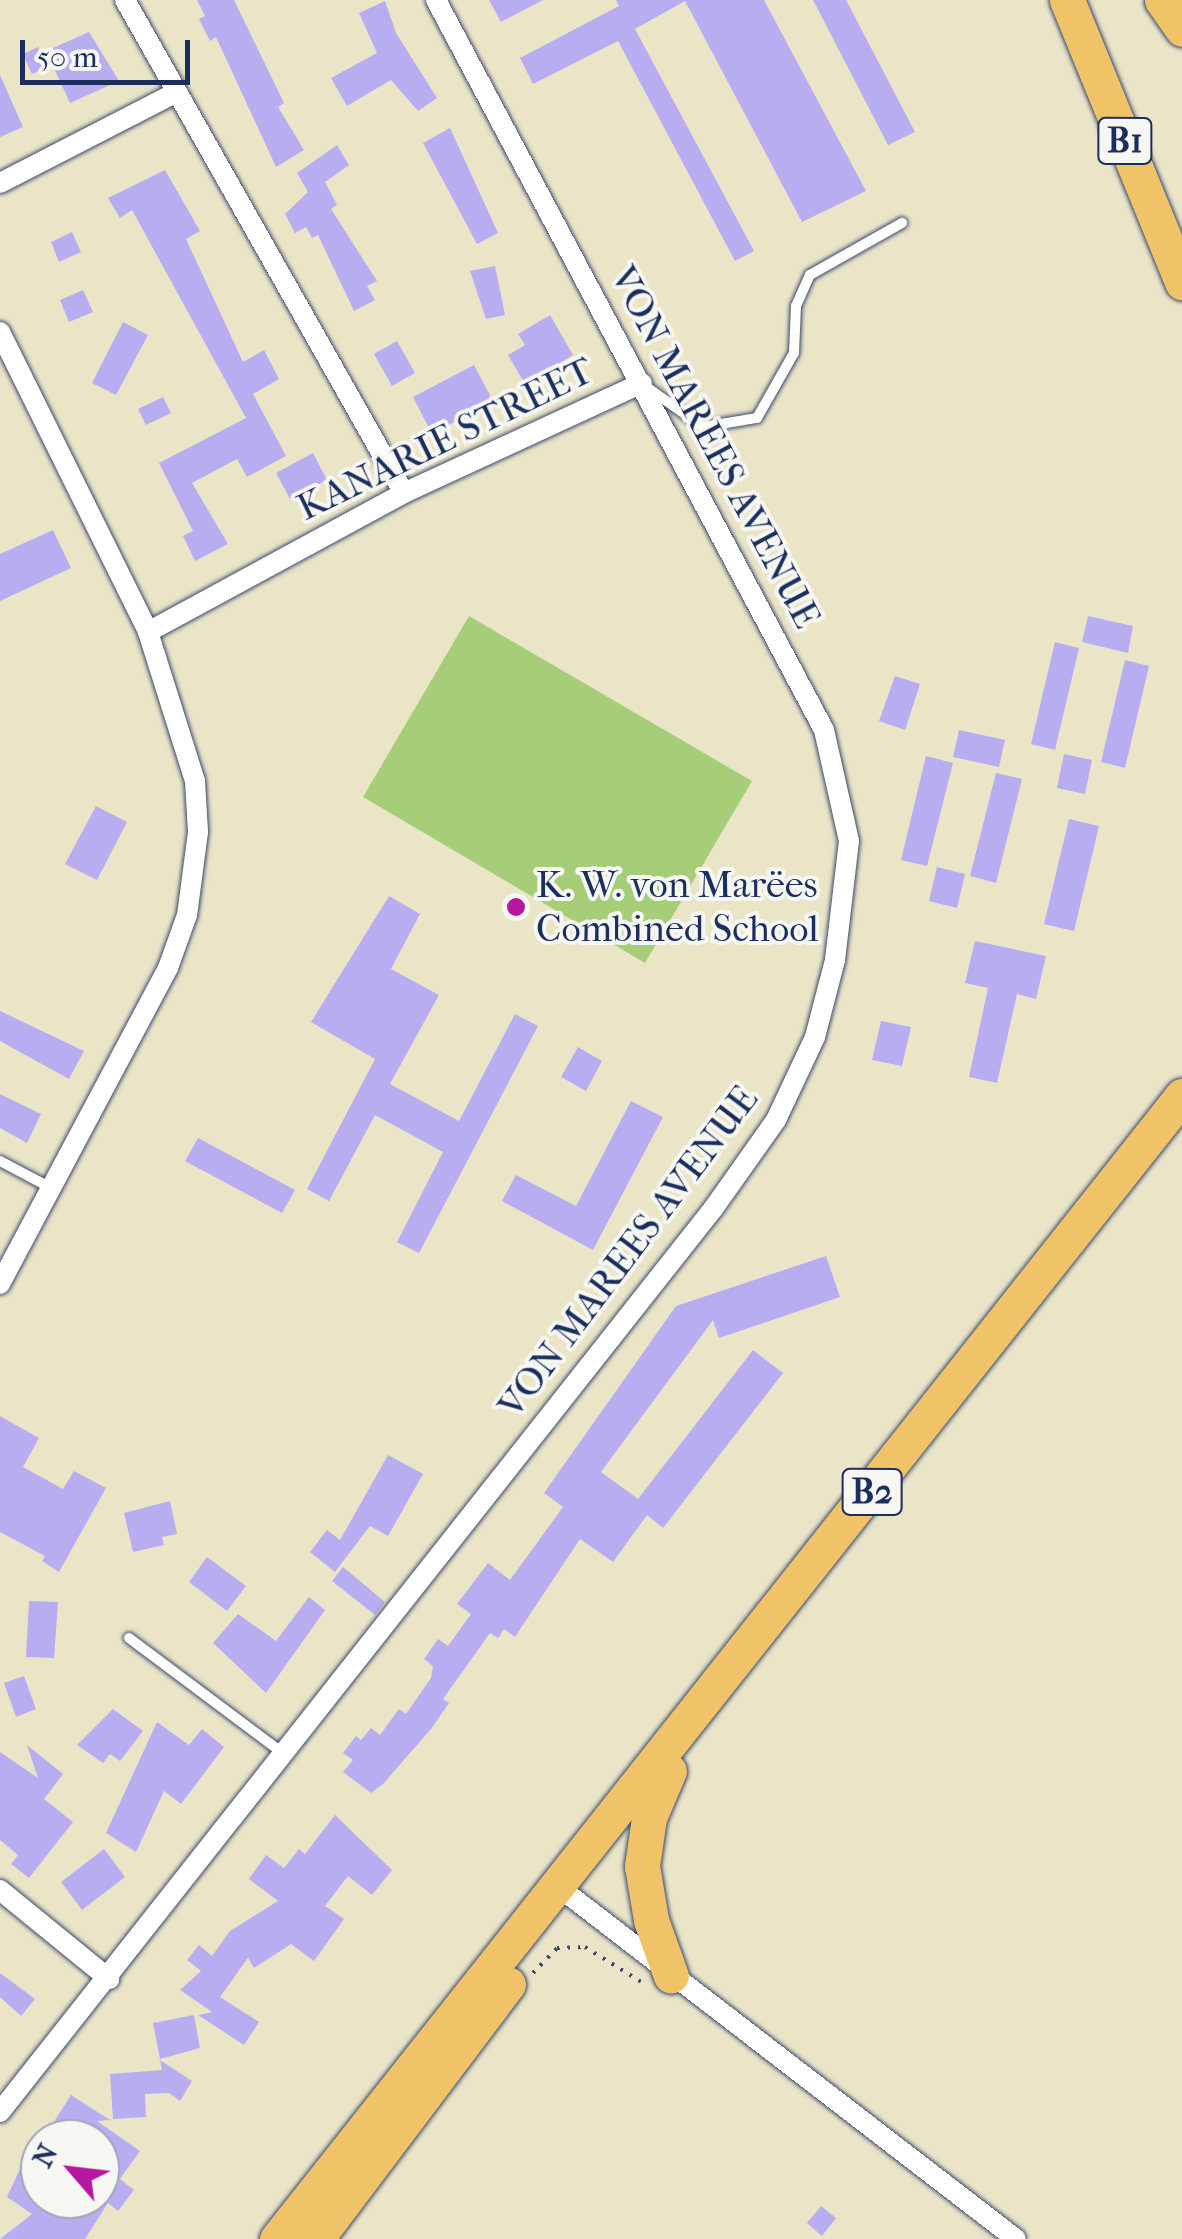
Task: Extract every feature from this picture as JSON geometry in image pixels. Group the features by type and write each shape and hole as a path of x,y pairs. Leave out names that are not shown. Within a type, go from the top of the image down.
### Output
{"highway":[{"name":"B1","path":"1067,0 1182,282"},
{"path":"1162,0 1182,29"},
{"name":"B2","path":"277,2239 700,1712 1182,1096"},
{"path":"658,1980 643,1848 657,1797 700,1712"},
{"name":"B2","path":"316,2239 533,1950 560,1888"}],"street":[{"path":"124,0 404,493"},
{"name":"VON MAREES AVENUE","path":"0,2112 109,1979 713,1209 776,1120 815,1037 846,900 843,792 816,714 436,0"},
{"path":"0,183 175,93"},
{"path":"0,332 148,632 194,781 195,875 168,968 0,1284"},
{"name":"KANARIE STREET","path":"148,632 404,493 642,384"},
{"path":"560,1888 658,1980 1016,2239"},
{"path":"0,1890 109,1979"}],"lane":[{"name":"KANARIE STREET","path":"642,384 703,427 757,418 794,353 796,306 810,275 902,223"},
{"path":"0,1161 51,1188"},
{"path":"130,1638 285,1754"}],"path":[{"path":"525,1984 557,1948 585,1947 658,1980"}],"green space":[{"path":"469,616 752,781 645,963 363,797"}],"building":[{"path":"197,0 234,0 284,103 278,107 304,150 276,167 216,37 210,41 199,19 205,16"},
{"path":"489,0 543,0 501,22"},
{"path":"616,0 764,0 866,191 802,222 685,1 635,29 754,251 735,261 618,41 533,84 520,58 619,6"},
{"path":"813,0 846,0 915,132 888,145"},
{"path":"385,1 396,33 437,98 418,111 391,80 347,106 331,78 377,53 359,13"},
{"path":"89,32 119,81 70,103 46,51"},
{"path":"38,47 47,67 32,74 23,54"},
{"path":"0,75 23,127 0,137"},
{"path":"450,128 498,233 477,244 423,143"},
{"path":"337,145 349,165 325,182 337,205 331,209 377,281 367,286 375,300 354,311 318,235 312,238 306,227 295,233 285,214 308,192 297,173"},
{"path":"165,170 200,231 186,239 243,362 264,350 279,379 253,394 286,456 247,477 237,459 192,483 228,544 195,561 183,536 193,531 159,463 246,418 132,210 120,218 108,198"},
{"path":"72,232 81,252 59,262 51,242"},
{"path":"495,266 505,315 486,319 470,271"},
{"path":"83,290 93,312 69,322 60,300"},
{"path":"550,315 573,355 525,384 508,355 525,345 518,334"},
{"path":"123,322 148,335 116,395 92,383"},
{"path":"397,341 415,373 392,386 374,354"},
{"path":"474,365 493,401 432,434 413,397"},
{"path":"163,397 171,413 146,425 138,409"},
{"path":"313,453 327,480 290,499 276,473"},
{"path":"53,530 71,568 0,601 0,554"},
{"path":"1088,616 1133,626 1128,653 1082,642"},
{"path":"1055,642 1079,648 1055,750 1031,744"},
{"path":"1125,660 1149,666 1125,768 1101,762"},
{"path":"895,676 920,684 905,730 879,721"},
{"path":"959,730 1005,740 999,767 953,757"},
{"path":"1064,754 1092,760 1085,794 1057,788"},
{"path":"926,756 953,763 927,866 901,860"},
{"path":"996,773 1022,779 996,883 970,876"},
{"path":"96,806 127,822 97,880 65,864"},
{"path":"1069,819 1099,826 1074,931 1044,924"},
{"path":"937,867 965,874 957,908 929,901"},
{"path":"389,896 420,914 391,969 439,995 390,1084 459,1121 515,1014 538,1026 419,1253 397,1242 443,1152 375,1115 329,1201 307,1189 375,1059 311,1022"},
{"path":"975,941 1046,956 1036,999 1017,994 997,1083 969,1077 988,988 965,983"},
{"path":"0,1011 84,1051 69,1079 0,1041"},
{"path":"881,1021 911,1027 902,1066 872,1060"},
{"path":"578,1047 602,1061 586,1091 561,1077"},
{"path":"0,1094 41,1114 27,1143 0,1128"},
{"path":"631,1101 663,1117 593,1250 502,1201 516,1175 576,1206"},
{"path":"198,1138 295,1190 282,1213 185,1161"},
{"path":"826,1256 840,1297 719,1338 713,1320 601,1472 638,1499 753,1350 783,1373 663,1528 647,1515 613,1562 580,1539 515,1637 504,1629 498,1638 490,1633 443,1699 449,1703 431,1729 383,1784 371,1793 343,1772 353,1760 343,1753 356,1736 361,1740 371,1728 380,1735 399,1709 406,1714 431,1678 433,1666 424,1659 438,1639 448,1646 471,1614 457,1604 488,1563 510,1580 563,1507 544,1493 676,1306"},
{"path":"0,1416 39,1438 23,1467 63,1489 74,1471 106,1488 59,1572 42,1561 45,1556 0,1532"},
{"path":"388,1455 423,1474 388,1536 370,1526 335,1572 310,1552 327,1530 340,1540"},
{"path":"170,1501 177,1534 162,1537 164,1545 133,1552 124,1513"},
{"path":"207,1557 246,1586 227,1611 189,1582"},
{"path":"343,1567 385,1602 375,1615 332,1581"},
{"path":"309,1597 325,1610 266,1693 213,1643 238,1614 276,1641"},
{"path":"29,1601 58,1602 54,1658 26,1657"},
{"path":"24,1676 36,1709 16,1717 4,1683"},
{"path":"113,1709 143,1731 120,1761 110,1754 103,1763 77,1745"},
{"path":"157,1722 189,1745 202,1729 224,1747 181,1804 164,1791 136,1852 106,1833"},
{"path":"27,1745 63,1774 44,1799 73,1822 29,1878 11,1864 18,1855 0,1840 0,1752 38,1778"},
{"path":"335,1815 392,1870 372,1895 348,1876 325,1906 344,1919 314,1961 291,1944 254,1968 248,1958 220,1997 259,2022 244,2045 198,2015 212,2012 180,1990 201,1971 187,1960 199,1945 212,1956 230,1931 278,1901 249,1879 266,1855 284,1868 299,1849 305,1854"},
{"path":"104,1849 125,1877 82,1910 61,1882"},
{"path":"0,1973 35,1999 21,2016 0,1997"},
{"path":"194,2015 200,2048 160,2059 153,2023"},
{"path":"160,2060 192,2081 180,2101 169,2093 145,2094 146,2117 113,2119 110,2074 162,2070"},
{"path":"71,2095 108,2119 56,2119"},
{"path":"120,2137 140,2151 120,2179"},
{"path":"20,2169 20,2206 7,2197"},
{"path":"120,2179 134,2190 120,2208"},
{"path":"821,2206 836,2218 822,2236 807,2223"},
{"path":"26,2219 98,2219 85,2239 0,2239"}],"place":[{"name":"K. W. von Marëes Combined School","path":"516,907"}]}
